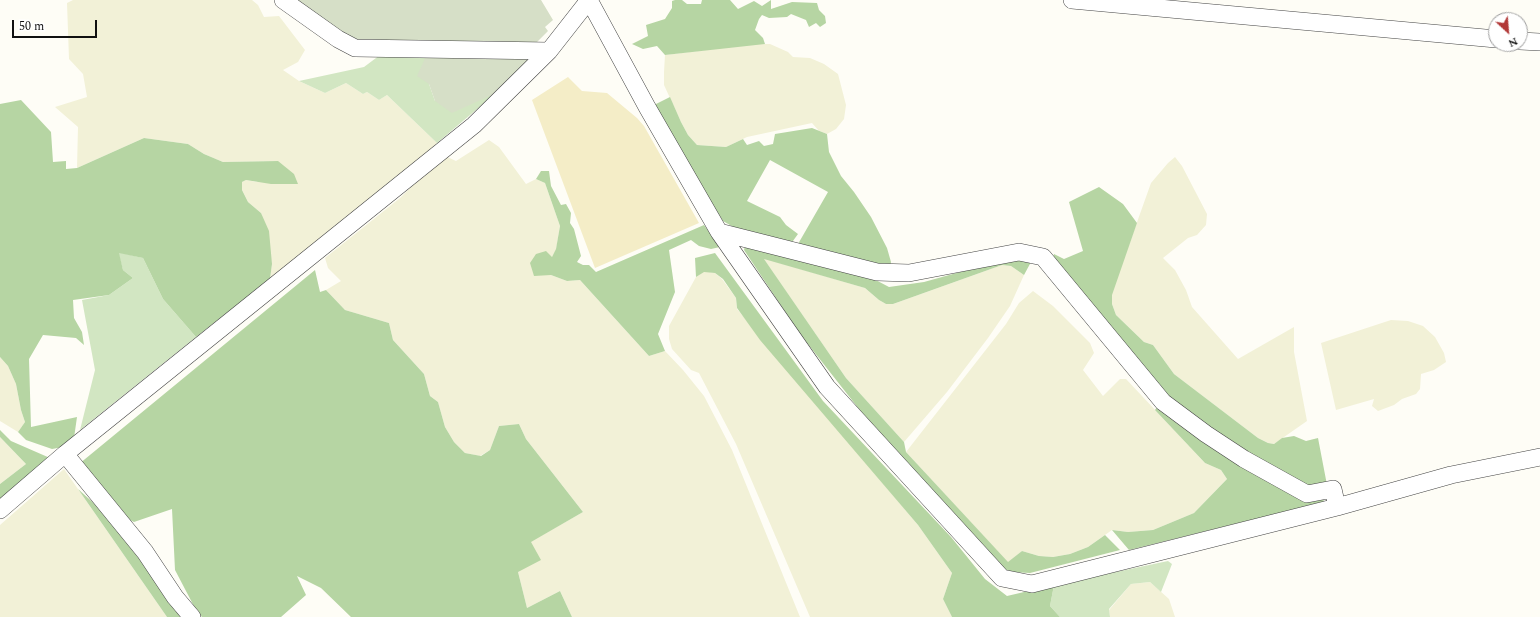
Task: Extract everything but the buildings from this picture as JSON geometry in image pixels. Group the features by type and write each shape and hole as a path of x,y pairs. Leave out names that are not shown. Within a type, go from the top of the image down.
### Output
{"street":[{"path":"284,0 338,39 355,48 549,51"},
{"path":"0,510 65,454 474,125 549,51 589,0 647,107 720,232 827,388 1002,578 1032,584 1337,507 1451,475 1540,457"},
{"path":"1072,0 1488,38"},
{"path":"1528,41 1540,42"},
{"path":"720,232 877,272 910,273 1019,252 1044,257 1163,402 1212,438 1244,459 1308,494 1333,489 1337,507"},
{"path":"65,454 145,552 175,597 192,617"}],"green space":[{"path":"73,0 252,0 258,5 264,17 279,16 305,50 298,62 283,70 299,81 325,93 346,83 363,94 367,92 379,100 387,95 437,143 421,162 270,279 272,264 261,213 248,202 242,190 242,182 246,180 257,182 278,161 223,162 204,154 188,144 144,138 77,168 78,127 55,107 87,97 83,74 69,59 67,3"},
{"path":"292,0 541,0 553,20 545,27 548,31 533,46 358,42"},
{"path":"682,0 687,4 701,4 702,0 730,0 738,9 754,1 762,6 771,0 771,9 792,2 817,3 819,10 825,16 826,23 820,27 816,23 809,27 806,20 791,14 787,17 769,18 762,15 755,30 763,38 765,44 665,55 657,46 643,49 632,44 648,36 646,25 665,19 672,8 672,1"},
{"path":"754,44 770,44 788,52 793,57 810,58 824,64 838,74 846,105 844,119 836,129 827,134 819,131 812,123 747,137 726,147 697,145 688,135 664,85 665,55"},
{"path":"427,54 429,84 435,101 496,93 437,143 387,95 379,100 367,92 363,94 346,83 325,93 299,81 364,67 380,55"},
{"path":"427,54 533,58 496,93 452,113 435,101 429,84 417,76"},
{"path":"670,97 688,135 697,145 726,147 743,139 747,145 759,141 764,146 773,144 775,134 812,128 827,134 829,152 841,176 871,217 887,248 891,262 890,268 798,244 828,192 770,160 747,201 780,217 786,225 798,234 790,245 735,228 723,221 695,177 654,105"},
{"path":"21,100 51,132 53,162 66,161 66,169 77,168 144,138 188,144 204,154 223,162 278,161 294,174 298,184 271,184 246,180 242,182 242,190 248,202 261,213 269,231 272,264 270,279 196,337 163,299 143,258 119,253 123,270 133,278 109,295 73,300 74,318 82,332 84,345 76,338 43,335 29,359 31,427 77,417 74,438 63,447 52,449 26,440 18,432 25,422 16,384 8,366 0,357 0,104"},
{"path":"489,140 499,147 526,184 536,179 545,183 560,226 556,250 552,257 551,275 567,281 580,280 649,356 665,351 704,396 732,450 800,617 572,617 560,591 527,608 518,572 530,542 583,512 526,439 519,424 499,426 490,450 480,456 465,453 454,442 445,427 438,402 430,396 424,374 393,340 389,323 345,310 326,290 341,281 328,268 325,258 400,198 443,155 456,161"},
{"path":"1175,157 1182,166 1207,214 1206,225 1197,235 1188,238 1163,258 1175,270 1186,290 1192,307 1238,359 1294,327 1294,352 1307,421 1274,444 1258,438 1174,374 1153,345 1144,342 1116,315 1112,304 1111,295 1151,183"},
{"path":"541,171 549,171 551,186 561,205 566,204 571,213 570,223 574,229 581,256 577,262 583,265 589,265 596,272 704,225 720,247 711,249 699,246 691,240 669,250 675,292 658,334 665,351 649,356 580,280 567,281 551,275 534,276 530,263 536,254 546,251 552,257 556,249 560,226 545,183 536,179"},
{"path":"1099,187 1123,204 1137,223 1112,295 1112,304 1116,315 1144,342 1153,345 1174,374 1258,438 1274,444 1282,438 1294,436 1306,441 1318,438 1327,485 1308,489 1246,454 1169,400 1052,261 1054,254 1064,259 1083,251 1069,202"},
{"path":"746,242 870,277 889,287 924,282 1007,259 1031,262 1024,275 1011,266 1002,265 893,304 886,304 865,288 764,259 846,378 904,442 906,452 1008,562 1022,551 1039,556 1053,557 1070,554 1088,547 1105,535 1120,550 1030,573 1012,572 1002,568 892,451 800,334 744,250"},
{"path":"118,252 143,258 163,299 196,337 80,430 95,370 82,300 109,295 133,278 123,270"},
{"path":"715,253 823,401 951,537 985,579 1007,596 1054,585 1050,606 1060,617 952,617 943,599 952,573 918,525 760,340 737,308 736,298 723,279 715,273 704,272 696,277 695,258"},
{"path":"763,258 865,288 886,304 893,304 1002,265 1011,266 1024,275 1010,306 988,338 947,392 904,442 846,378"},
{"path":"315,270 320,292 326,290 345,310 389,323 393,340 424,374 430,396 438,402 445,427 454,442 465,453 481,456 490,450 499,426 519,424 526,439 583,512 531,542 541,560 518,572 527,608 560,591 572,617 351,617 321,588 297,576 306,595 281,617 202,617 197,612 175,570 172,509 134,522 120,515 79,464"},
{"path":"704,271 715,273 722,279 736,298 737,309 918,525 952,573 943,599 952,617 810,617 736,444 699,373 691,370 672,349 669,339 669,326 696,277"},
{"path":"1033,291 1053,306 1090,343 1094,353 1083,370 1103,396 1120,379 1126,379 1205,463 1221,470 1227,479 1194,513 1153,530 1128,532 1112,530 1088,547 1070,554 1053,557 1039,556 1022,551 1008,563 906,452 1006,324 1019,303"},
{"path":"1391,320 1408,321 1423,326 1435,337 1444,353 1446,362 1434,370 1421,374 1420,389 1416,394 1402,399 1394,405 1378,411 1372,406 1374,399 1336,410 1321,343"},
{"path":"0,357 8,366 16,384 25,422 18,432 0,421"},
{"path":"1159,404 1323,496 1324,502 1129,550 1112,530 1128,532 1153,530 1194,513 1227,479 1221,470 1205,463 1155,410"},
{"path":"0,430 11,441 50,458 0,501 0,484 26,464 0,437"},
{"path":"0,437 26,464 0,484"},
{"path":"64,469 167,617 0,617 0,525"},
{"path":"78,489 98,507 186,617 167,617"},
{"path":"1168,561 1172,564 1161,592 1150,582 1131,584 1109,609 1110,617 1060,617 1050,606 1054,585"},
{"path":"1150,582 1169,599 1175,617 1110,617 1109,610 1131,584"}],"sand":[{"path":"568,77 582,91 607,93 637,118 644,126 699,223 595,268 532,100"}]}
